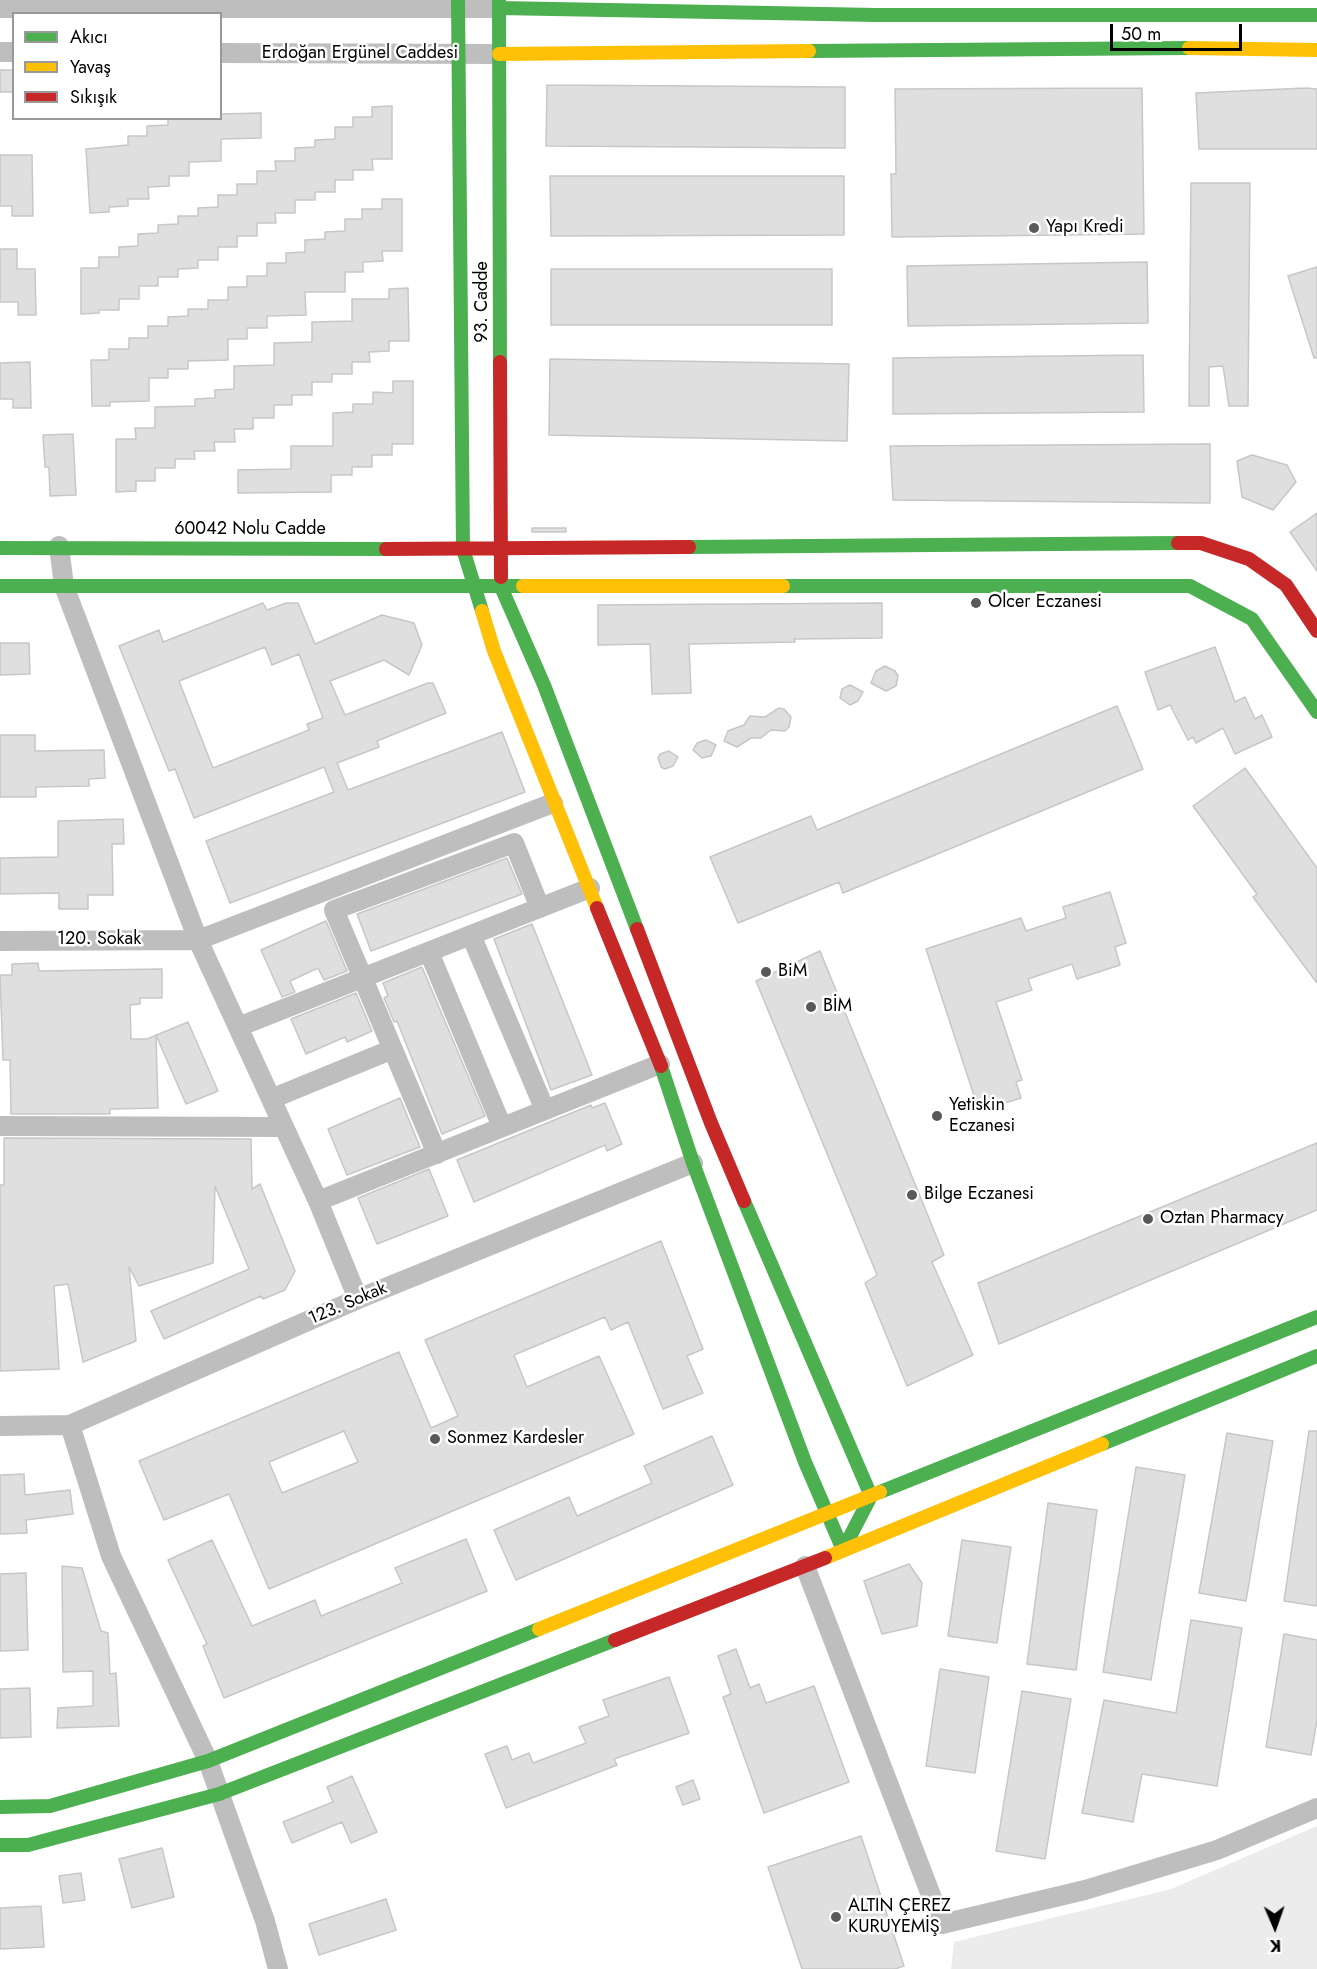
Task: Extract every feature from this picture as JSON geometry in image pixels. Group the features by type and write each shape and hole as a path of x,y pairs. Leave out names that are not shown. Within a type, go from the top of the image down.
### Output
{"street":[{"path":"458,4 463,549 494,651 660,1064 693,1163 826,1513 843,1550"},
{"path":"0,8 499,4 864,15 1070,8 1168,15 1317,15"},
{"name":"93. Cadde","path":"499,4 501,587"},
{"path":"1168,15 1168,48"},
{"path":"500,54 1168,48 1317,50"},
{"name":"Erdoğan Ergünel Caddesi","path":"222,53 500,54"},
{"name":"60042 Nolu Cadde","path":"0,548 59,546 500,549 1202,543 1250,559 1286,585 1317,631"},
{"path":"59,546 64,586 198,940 318,1201 358,1299"},
{"path":"0,586 472,584 501,587 1190,586 1252,619 1317,712"},
{"path":"501,587 544,685 711,1123 871,1496"},
{"path":"198,940 553,802"},
{"path":"437,1154 334,910 514,843 540,908"},
{"path":"238,1028 590,888"},
{"path":"471,935 545,1110"},
{"name":"120. Sokak","path":"0,941 198,940"},
{"path":"429,952 502,1128"},
{"path":"271,1099 393,1049"},
{"path":"318,1201 660,1064"},
{"path":"0,1126 284,1127"},
{"name":"123. Sokak","path":"0,1426 70,1425 358,1299 693,1163"},
{"path":"0,1807 50,1806 208,1761 1317,1317"},
{"path":"0,1845 28,1845 219,1794 805,1566 1317,1356"},
{"path":"70,1425 111,1556 208,1761 266,1921 278,1969"},
{"path":"843,1550 871,1496"},
{"path":"805,1566 942,1924 1085,1890 1217,1850 1317,1808"}],"shaded area":[{"path":"1317,1826 1317,1969 951,1969 954,1942 1171,1889"}],"building":[{"path":"0,70 12,70 12,92 0,92"},
{"path":"547,85 845,87 845,148 546,146"},
{"path":"1142,88 1144,234 892,237 891,174 896,174 895,89"},
{"path":"1317,89 1317,149 1199,149 1196,93"},
{"path":"392,106 392,159 372,159 373,170 353,170 353,180 335,180 335,192 315,192 315,200 295,200 295,213 275,213 276,223 257,223 257,236 237,236 237,247 218,247 218,260 198,260 198,268 178,269 178,277 158,277 158,286 139,286 139,299 119,299 119,310 99,310 99,313 81,314 81,268 99,268 99,257 119,257 119,247 138,246 138,234 158,233 158,225 178,224 178,216 198,216 198,208 218,207 218,195 237,195 237,184 257,184 257,171 276,171 275,161 295,161 295,148 315,147 315,140 335,139 335,127 353,127 353,117 372,117 372,107"},
{"path":"261,113 261,138 221,139 221,161 189,162 189,176 169,176 169,186 148,187 149,199 128,199 128,206 109,207 109,212 90,213 86,149 128,145 128,136 147,136 147,126 168,125 168,120 222,120 222,114"},
{"path":"0,155 32,155 33,216 12,216 12,206 0,206"},
{"path":"550,176 844,176 844,235 551,236"},
{"path":"1191,183 1250,183 1248,406 1229,406 1223,366 1209,367 1209,406 1189,406"},
{"path":"382,199 402,199 402,251 382,251 383,261 363,262 363,272 345,272 345,292 305,292 306,315 267,316 267,328 247,328 247,339 228,339 228,360 188,361 188,369 168,369 168,378 149,378 149,401 110,402 110,406 92,406 91,360 109,360 109,349 129,349 129,338 148,338 148,326 168,326 168,317 188,316 188,309 208,309 208,300 228,300 228,287 247,287 247,276 267,276 267,263 286,263 286,253 305,252 305,240 325,239 325,232 345,231 345,219 362,219 362,209 382,209"},
{"path":"0,249 17,249 17,269 35,269 36,315 18,315 18,302 0,302"},
{"path":"1147,262 1148,323 908,326 907,266"},
{"path":"1317,267 1317,358 1314,358 1288,276"},
{"path":"551,269 832,269 832,325 551,325"},
{"path":"408,288 409,341 389,341 389,351 369,352 370,362 352,362 352,374 332,374 332,382 312,382 312,395 292,395 292,405 274,405 274,418 253,418 253,429 234,429 235,442 214,442 215,451 194,451 195,459 175,459 175,468 155,468 155,481 136,481 136,491 116,492 116,439 136,439 135,428 155,428 155,407 195,406 195,399 215,398 215,390 234,389 234,366 274,365 274,343 312,342 312,322 352,321 352,299 389,299 389,289"},
{"path":"1143,355 1144,412 893,414 893,358"},
{"path":"550,359 849,364 847,441 549,435"},
{"path":"30,362 31,408 13,408 13,399 0,399 0,363"},
{"path":"393,381 413,381 413,444 392,444 392,455 372,455 372,467 352,467 352,475 331,475 331,492 238,493 238,470 291,469 291,446 333,446 333,413 353,412 353,404 373,404 373,392 393,393"},
{"path":"73,434 76,495 50,496 49,467 45,467 43,435"},
{"path":"1210,444 1210,503 893,500 890,446"},
{"path":"1252,455 1287,465 1296,482 1273,510 1242,497 1237,461"},
{"path":"1317,513 1317,571 1290,532"},
{"path":"532,528 566,528 566,532 532,532"},
{"path":"263,603 267,610 286,603 298,603 315,644 382,615 414,623 422,645 409,675 384,660 330,681 345,715 428,683 433,683 446,713 377,741 379,747 337,763 348,790 502,732 525,792 230,903 206,841 334,792 324,767 194,818 175,769 169,771 119,646 159,630 163,642","holes":["265,647 272,665 299,654 323,718 307,724 309,730 213,768 179,681"]},
{"path":"882,603 882,638 689,644 691,693 652,694 650,644 598,645 598,605"},
{"path":"0,643 29,643 30,674 0,675"},
{"path":"1215,647 1235,702 1245,697 1255,719 1262,715 1272,737 1235,754 1223,728 1196,743 1193,737 1188,740 1170,705 1158,710 1145,672"},
{"path":"885,666 895,671 898,676 896,686 886,691 871,683 876,671"},
{"path":"850,685 863,692 858,701 850,705 840,698 842,689"},
{"path":"1117,706 1143,769 843,893 839,882 738,923 710,857 811,816 817,830"},
{"path":"779,708 784,709 791,717 789,727 785,731 771,730 761,738 751,738 737,747 724,741 728,731 744,725 750,716 765,717"},
{"path":"0,735 35,735 35,751 104,750 105,778 89,779 89,786 36,787 36,797 0,797"},
{"path":"706,740 716,745 711,756 702,758 693,750 697,743"},
{"path":"669,751 678,757 673,766 665,769 661,767 658,758 660,754"},
{"path":"1245,768 1317,868 1317,983 1253,897 1257,894 1193,806"},
{"path":"123,819 124,844 112,844 113,895 88,895 88,909 59,909 59,893 0,894 0,858 58,857 58,821"},
{"path":"507,858 522,894 371,951 357,914"},
{"path":"1110,892 1126,943 1115,947 1120,965 1077,979 1072,964 1028,979 1032,990 996,1002 1022,1080 1016,1082 1021,1098 979,1111 926,949 1021,918 1026,931 1066,918 1063,907"},
{"path":"326,921 347,971 324,980 318,968 290,981 295,992 282,997 261,950"},
{"path":"532,924 592,1075 551,1090 494,939"},
{"path":"820,951 944,1255 932,1262 973,1355 907,1386 865,1283 877,1275 756,981"},
{"path":"38,963 39,971 162,969 162,998 140,998 140,1004 130,1005 131,1039 147,1039 156,1035 158,1108 110,1109 110,1114 11,1114 10,1060 3,1060 0,975 12,975 12,964"},
{"path":"422,967 485,1116 442,1134 397,1021 394,1022 384,998 388,996 383,983"},
{"path":"356,993 372,1031 347,1042 345,1037 306,1054 291,1019"},
{"path":"188,1022 218,1091 186,1104 156,1035"},
{"path":"400,1098 420,1147 347,1175 328,1129"},
{"path":"605,1103 622,1144 607,1151 605,1145 474,1202 457,1160 591,1105 592,1108"},
{"path":"4,1138 251,1139 252,1189 260,1184 295,1271 285,1290 263,1299 261,1296 164,1339 151,1311 249,1269 215,1186 213,1263 139,1286 129,1267 136,1341 83,1362 68,1284 54,1286 59,1369 0,1371 0,1185 4,1185"},
{"path":"1317,1143 1317,1210 999,1344 978,1283"},
{"path":"429,1169 448,1216 377,1244 358,1198"},
{"path":"661,1241 703,1349 687,1356 703,1393 663,1409 628,1322 611,1330 605,1317 514,1355 527,1387 599,1356 634,1434 269,1589 229,1494 164,1520 139,1461 399,1352 431,1428 458,1416 425,1340","holes":["344,1431 358,1462 282,1493 269,1462"]},
{"path":"1309,1431 1317,1431 1317,1606 1284,1601"},
{"path":"1227,1433 1273,1441 1246,1601 1199,1593"},
{"path":"712,1436 733,1485 516,1580 494,1530 569,1497 577,1516 652,1483 644,1466"},
{"path":"1136,1467 1185,1475 1151,1680 1103,1672"},
{"path":"24,1474 25,1495 70,1490 73,1514 26,1520 27,1533 0,1534 0,1475"},
{"path":"1048,1503 1097,1510 1076,1670 1027,1664"},
{"path":"466,1539 487,1591 224,1698 203,1646 207,1644 168,1560 212,1540 252,1626 315,1600 321,1616 402,1583 395,1568"},
{"path":"962,1540 1011,1547 997,1643 948,1636"},
{"path":"909,1564 922,1583 917,1626 882,1634 864,1581"},
{"path":"62,1566 82,1568 101,1631 108,1633 110,1674 116,1673 119,1726 57,1728 58,1708 93,1706 93,1671 63,1672"},
{"path":"26,1573 28,1650 0,1651 0,1574"},
{"path":"1191,1620 1242,1628 1217,1786 1142,1774 1133,1822 1082,1813 1104,1700 1176,1713"},
{"path":"1284,1634 1317,1640 1317,1720 1311,1755 1266,1747"},
{"path":"736,1649 750,1688 759,1684 766,1703 814,1686 849,1782 764,1813 723,1697 731,1694 718,1656"},
{"path":"940,1669 989,1677 975,1773 926,1766"},
{"path":"669,1677 689,1733 614,1759 617,1765 506,1808 485,1754 507,1746 512,1760 529,1753 533,1763 586,1743 579,1727 609,1716 603,1700"},
{"path":"30,1688 31,1737 0,1738 0,1689"},
{"path":"1022,1691 1071,1699 1045,1859 996,1851"},
{"path":"352,1776 377,1832 351,1843 342,1822 292,1843 283,1822 333,1802 327,1787"},
{"path":"693,1780 700,1799 683,1805 676,1787"},
{"name":"ALTIN ÇEREZ KURUYEMİŞ","path":"861,1836 904,1966 895,1969 802,1969 768,1867"},
{"path":"162,1848 174,1897 132,1908 119,1859"},
{"path":"81,1873 85,1900 63,1903 59,1876"},
{"path":"386,1899 396,1930 319,1955 309,1924"},
{"path":"41,1906 44,1947 0,1949 0,1908"}],"traffic: fast":[{"path":"458,0 463,549 482,611"},
{"path":"499,0 500,362"},
{"path":"499,8 876,15 1317,15"},
{"path":"809,51 1189,48"},
{"path":"689,547 1178,543"},
{"path":"0,548 386,549"},
{"path":"501,577 501,587 544,685 637,929"},
{"path":"0,586 523,586"},
{"path":"783,586 1190,586 1252,619 1317,712"},
{"path":"661,1066 693,1163 805,1462 843,1550"},
{"path":"744,1201 871,1496 843,1550"},
{"path":"880,1492 1317,1317"},
{"path":"1102,1444 1317,1356"},
{"path":"0,1807 50,1806 208,1761 539,1629"},
{"path":"0,1845 28,1845 219,1794 615,1640"}],"traffic: slow":[{"path":"1189,48 1317,50"},
{"path":"499,54 809,51"},
{"path":"523,586 783,586"},
{"path":"482,611 494,651 597,908"},
{"path":"825,1558 1102,1444"},
{"path":"539,1629 880,1492"}],"traffic: jam":[{"path":"500,362 501,577"},
{"path":"1178,543 1201,543 1249,559 1286,585 1317,631"},
{"path":"386,549 689,547"},
{"path":"597,908 661,1066"},
{"path":"637,929 711,1123 744,1201"},
{"path":"615,1640 825,1558"}],"place":[{"name":"Yapı Kredi","path":"1034,228"},
{"name":"Olcer Eczanesi","path":"976,603"},
{"name":"BiM","path":"766,972"},
{"name":"BİM","path":"811,1007"},
{"name":"Yetiskin Eczanesi","path":"937,1116"},
{"name":"Bilge Eczanesi","path":"912,1195"},
{"name":"Oztan Pharmacy","path":"1148,1219"},
{"name":"Sonmez Kardesler","path":"435,1439"},
{"name":"ALTIN ÇEREZ KURUYEMİŞ","path":"836,1917"}]}
